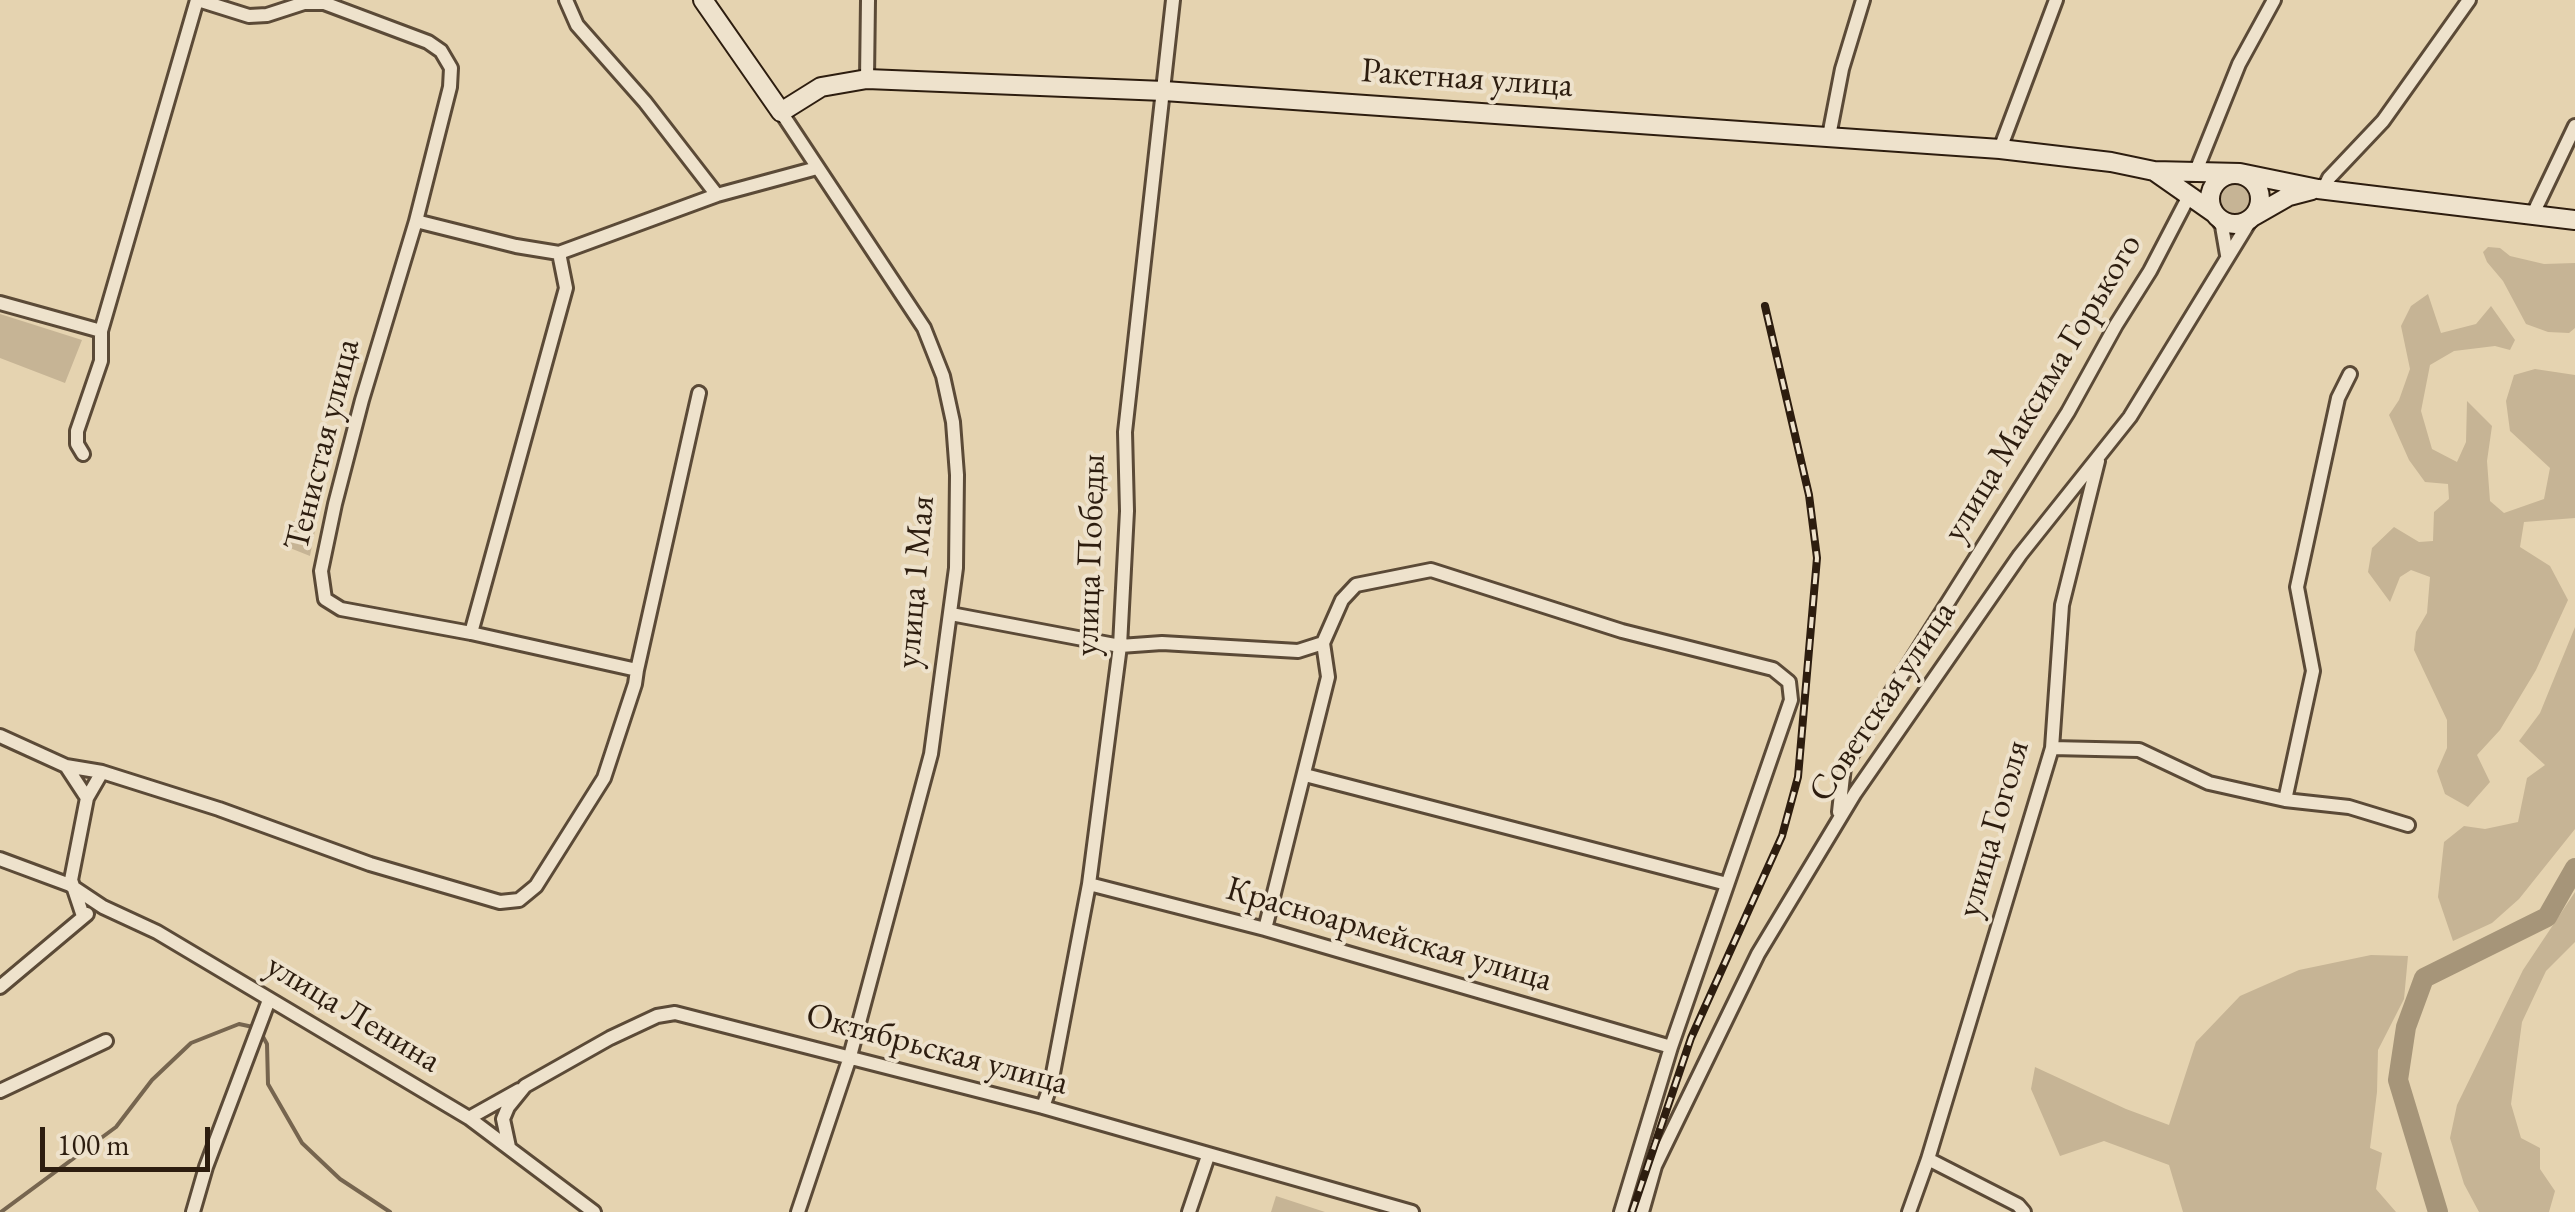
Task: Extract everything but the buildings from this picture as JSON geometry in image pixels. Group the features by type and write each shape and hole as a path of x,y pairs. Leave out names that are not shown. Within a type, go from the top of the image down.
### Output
{"main road":[{"path":"703,0 781,112"},
{"name":"Ракетная улица","path":"781,112 821,88 867,79 1164,91 2000,149 2154,171 2240,174 2320,190 2575,220"},
{"name":"Ракетная улица","path":"2154,171 2214,214"},
{"path":"2254,216 2260,198 2250,178 2228,174 2219,179 2211,190 2210,204 2214,214 2231,224 2239,224 2254,216 2289,196 2320,190"}],"street":[{"path":"83,454 78,431 101,361 101,331 198,0 248,16 267,16 304,3 324,3 428,42 441,52 451,68 450,88 416,220 559,253 718,195 816,168"},
{"path":"566,0 577,24 646,102 718,195"},
{"path":"867,79 868,0"},
{"name":"улица Победы","path":"1042,1108 1051,1084 1089,884 1120,646 1127,512 1126,432 1173,0"},
{"path":"1829,136 1842,69 1863,0"},
{"path":"2000,149 2056,0"},
{"path":"2196,171 2239,64 2274,0"},
{"path":"2320,190 2383,121 2468,0"},
{"name":"улица 1 Мая","path":"781,112 924,328 943,376 953,422 957,474 957,540 950,614 930,754 849,1060 798,1212"},
{"path":"2533,214 2575,126"},
{"name":"улица Максима Горького","path":"1838,820 1844,767 2068,412 2189,196"},
{"path":"2214,214 2226,237 2228,258"},
{"name":"Советская улица","path":"1642,1212 1655,1166 1750,971 1838,820 2020,555 2130,417 2254,216"},
{"name":"Тенистая улица","path":"416,220 362,400 322,562 326,599 341,609 637,670"},
{"path":"470,633 566,288 559,253"},
{"path":"0,302 101,331"},
{"path":"2285,800 2313,671 2296,587 2338,398 2350,374"},
{"path":"0,736 66,766 102,772 218,809 370,864 500,902 519,900 536,886 604,778 637,670 699,393"},
{"name":"улица Гоголя","path":"1909,1212 2052,748 2062,605 2100,455"},
{"path":"1265,929 1328,677 1323,643 1342,600 1356,586 1431,570 1622,631 1773,669 1790,682 1791,700 1671,1046 1620,1212"},
{"path":"950,614 1120,646 1162,642 1298,651 1323,643"},
{"path":"2052,748 2138,750 2209,783 2285,800 2349,808 2408,825"},
{"path":"66,766 87,798"},
{"path":"84,916 70,885 87,798 102,772"},
{"path":"1305,775 1727,884"},
{"name":"улица Ленина","path":"0,859 70,885 103,907 157,932 469,1118 594,1212"},
{"name":"Красноармейская улица","path":"1089,884 1265,929 1671,1046"},
{"path":"0,987 84,916 103,907"},
{"path":"193,1212 269,1000"},
{"name":"Октябрьская улица","path":"469,1118 610,1038 657,1016 675,1013 1042,1108 1412,1212"},
{"path":"0,1091 106,1041"},
{"path":"509,1147 503,1120 525,1086"},
{"path":"1189,1212 1208,1156"},
{"path":"1928,1159 2018,1205 2024,1212"}],"shaded area":[{"path":"2235,178 2249,183 2254,197 2249,211 2235,216 2221,211 2216,197 2221,183"},
{"path":"2488,247 2544,264 2575,263 2575,328 2569,333 2548,332 2526,324 2503,281 2487,262 2483,252"},
{"path":"2428,294 2441,333 2476,324 2491,306 2515,340 2510,350 2495,346 2454,351 2430,365 2421,411 2432,449 2457,462 2466,442 2467,401 2492,426 2487,461 2490,501 2504,513 2544,499 2550,468 2510,431 2506,401 2514,375 2535,369 2575,375 2575,518 2524,522 2520,547 2550,566 2568,600 2536,670 2500,730 2477,755 2490,782 2468,807 2445,794 2437,771 2447,748 2447,720 2414,650 2416,632 2427,613 2430,577 2411,570 2400,577 2390,602 2368,572 2372,548 2394,527 2419,542 2433,541 2434,512 2449,499 2448,484 2425,482 2409,460 2389,415 2410,369 2401,326 2411,306"},
{"path":"0,314 82,340 65,383 0,358"},
{"path":"317,520 310,556 285,546 292,521"},
{"path":"2575,627 2575,829 2519,899 2492,923 2453,941 2438,897 2444,842 2464,826 2485,829 2518,822 2527,778 2545,765 2519,741 2540,713"},
{"path":"2575,892 2575,942 2546,971 2522,1022 2511,1104 2521,1138 2540,1148 2540,1169 2555,1191 2549,1212 2479,1212 2464,1184 2450,1138 2457,1105 2523,970"},
{"path":"2371,955 2408,956 2404,999 2378,1050 2370,1148 2382,1153 2376,1189 2396,1212 2183,1212 2169,1165 2104,1141 2060,1156 2031,1089 2035,1067 2169,1125 2196,1042 2240,996 2299,970"},
{"path":"1276,1196 1325,1212 1271,1212"}],"waterway":[{"path":"2438,1212 2398,1080 2406,1027 2424,978 2547,917 2575,868"},
{"path":"1,1212 116,1127 152,1080 191,1043 239,1024 253,1027"},
{"path":"262,1035 267,1044 268,1084 302,1143 340,1179 390,1212"}],"railway":[{"path":"1632,1212 1691,1038 1782,836 1798,777 1817,558 1809,495 1765,306"}]}
